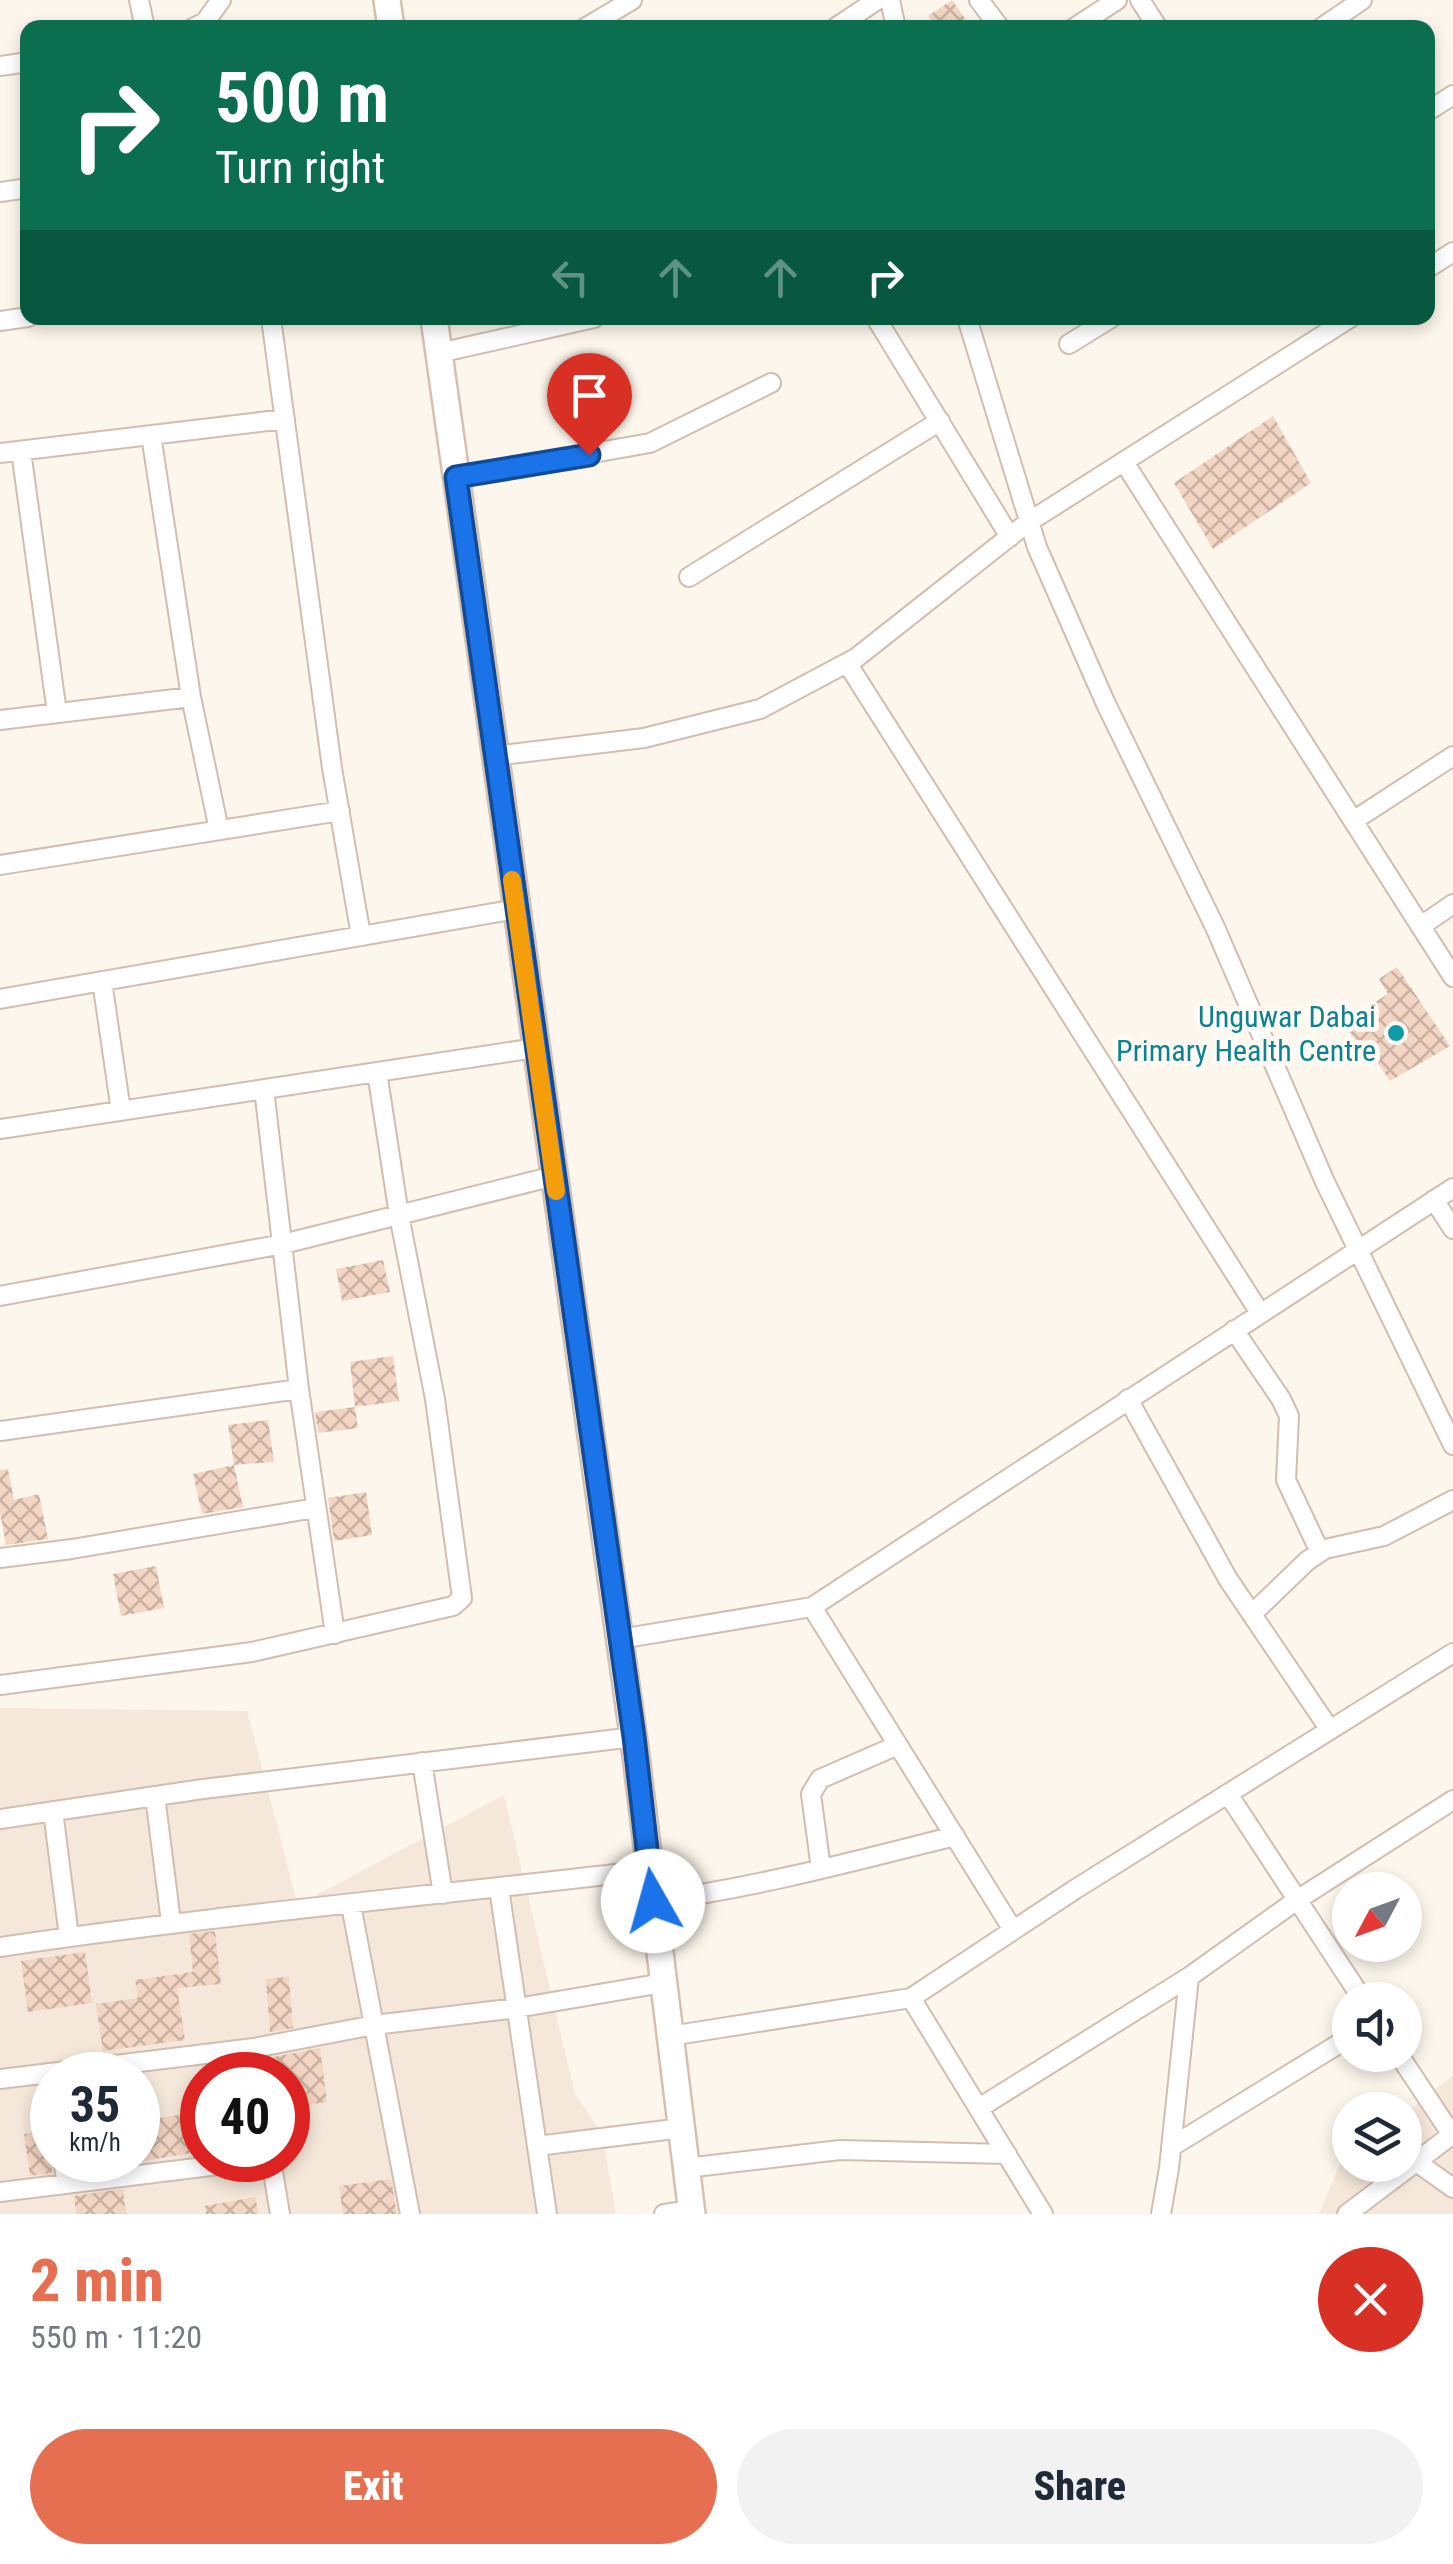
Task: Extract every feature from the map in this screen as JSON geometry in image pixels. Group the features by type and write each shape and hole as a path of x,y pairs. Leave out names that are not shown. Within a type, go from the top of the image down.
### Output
{"street":[{"path":"598,20 632,0"},
{"path":"847,20 877,0"},
{"path":"1086,20 1117,0"},
{"path":"1333,20 1362,0"},
{"path":"272,325 361,936"},
{"path":"435,325 634,1737 682,2128 692,2212 664,2214"},
{"path":"439,353 563,325"},
{"path":"880,325 1010,538"},
{"path":"970,325 1028,524 1106,704 1216,927 1298,1122 1453,1445"},
{"path":"1068,344 1099,325"},
{"path":"494,756 644,738 760,709 847,663 1028,524 1337,325"},
{"path":"456,477 650,443 771,383"},
{"path":"0,453 284,420"},
{"path":"689,576 940,421"},
{"path":"151,435 191,697 219,830"},
{"path":"21,451 57,714"},
{"path":"1124,462 1453,976"},
{"path":"847,663 1260,1313"},
{"path":"0,720 191,697"},
{"path":"1354,821 1453,756"},
{"path":"0,865 340,811"},
{"path":"1420,926 1453,904"},
{"path":"0,999 516,909"},
{"path":"102,981 121,1110"},
{"path":"0,1129 536,1048"},
{"path":"0,1685 233,1655 453,1606 462,1598 435,1400 399,1214 377,1072"},
{"path":"264,1089 299,1389 335,1634"},
{"path":"0,1296 283,1244 554,1176"},
{"path":"620,1639 812,1607 1453,1188"},
{"path":"1434,1200 1453,1229"},
{"path":"1234,1330 1282,1399 1289,1416 1286,1480 1320,1552"},
{"path":"0,1431 299,1389"},
{"path":"1128,1400 1192,1518 1330,1730"},
{"path":"1252,1614 1320,1552 1362,1538 1384,1536 1453,1500"},
{"path":"0,1558 315,1508"},
{"path":"812,1607 1013,1930"},
{"path":"670,2036 911,1998 1453,1653"},
{"path":"0,1819 634,1737"},
{"path":"820,1869 813,1786 820,1779 898,1746"},
{"path":"422,1762 442,1894"},
{"path":"1228,1794 1351,1982"},
{"path":"155,1796 171,1922"},
{"path":"979,2108 1190,1977 1298,1900 1453,1800"},
{"path":"53,1811 69,1937"},
{"path":"653,1901 706,1894 955,1836"},
{"path":"0,1947 171,1922 648,1870"},
{"path":"499,1888 547,2214"},
{"path":"351,1905 410,2214"},
{"path":"1161,2214 1190,1977"},
{"path":"160,2059 663,1983"},
{"path":"911,1998 1043,2214"},
{"path":"254,2048 255,2052"},
{"path":"1170,2147 1332,2048"},
{"path":"1411,2072 1452,2135 1422,2160"},
{"path":"0,2079 30,2075"},
{"path":"537,2146 682,2128"},
{"path":"686,2168 840,2150 1006,2154"},
{"path":"1422,2166 1453,2188"},
{"path":"0,2192 180,2170"},
{"path":"275,2182 280,2214"},
{"path":"1348,2214 1392,2182"}],"shaded area":[{"path":"0,1708 247,1711 298,1905 504,1795 575,2094 602,2134 616,2214 0,2214"},
{"path":"1453,2075 1453,2214 1319,2214 1332,2182 1422,2182 1422,2100"}],"building":[{"path":"952,0 966,20 931,20 928,16"},
{"path":"1273,416 1311,483 1213,549 1174,483"},
{"name":"Unguwar Dabai Primary Health Centre","path":"1397,967 1450,1046 1390,1081 1365,1044 1360,1048 1343,1022 1388,994 1379,979"},
{"path":"383,1260 390,1292 342,1301 336,1269"},
{"path":"393,1356 399,1401 355,1407 350,1362"},
{"path":"355,1407 358,1428 318,1433 315,1412"},
{"path":"268,1420 274,1462 234,1465 228,1425"},
{"path":"234,1465 243,1507 202,1514 193,1474"},
{"path":"8,1469 14,1500 39,1494 48,1539 6,1545 0,1512 0,1470"},
{"path":"366,1492 372,1535 334,1541 328,1498"},
{"path":"156,1566 164,1608 121,1616 113,1574"},
{"path":"215,1931 221,1984 177,1988 185,2040 103,2051 96,2004 138,1998 135,1980 193,1972 189,1934"},
{"path":"85,1952 92,2003 28,2012 21,1961"},
{"path":"289,1977 293,2028 270,2032 266,1979"},
{"path":"320,2048 327,2102 310,2104 310,2052 299,2052"},
{"path":"180,2115 180,2155 160,2158 160,2118"},
{"path":"30,2133 30,2176 24,2134"},
{"path":"391,2179 397,2214 343,2214 339,2186"},
{"path":"123,2189 126,2214 76,2214 74,2196"},
{"path":"255,2197 259,2214 206,2214 205,2206"}],"slow traffic":[{"path":"512,880 556,1191"}],"place":[{"name":"Unguwar Dabai Primary Health Centre","path":"1396,1033"}],"route":[{"path":"589,455 456,477 634,1737 653,1901"}]}
